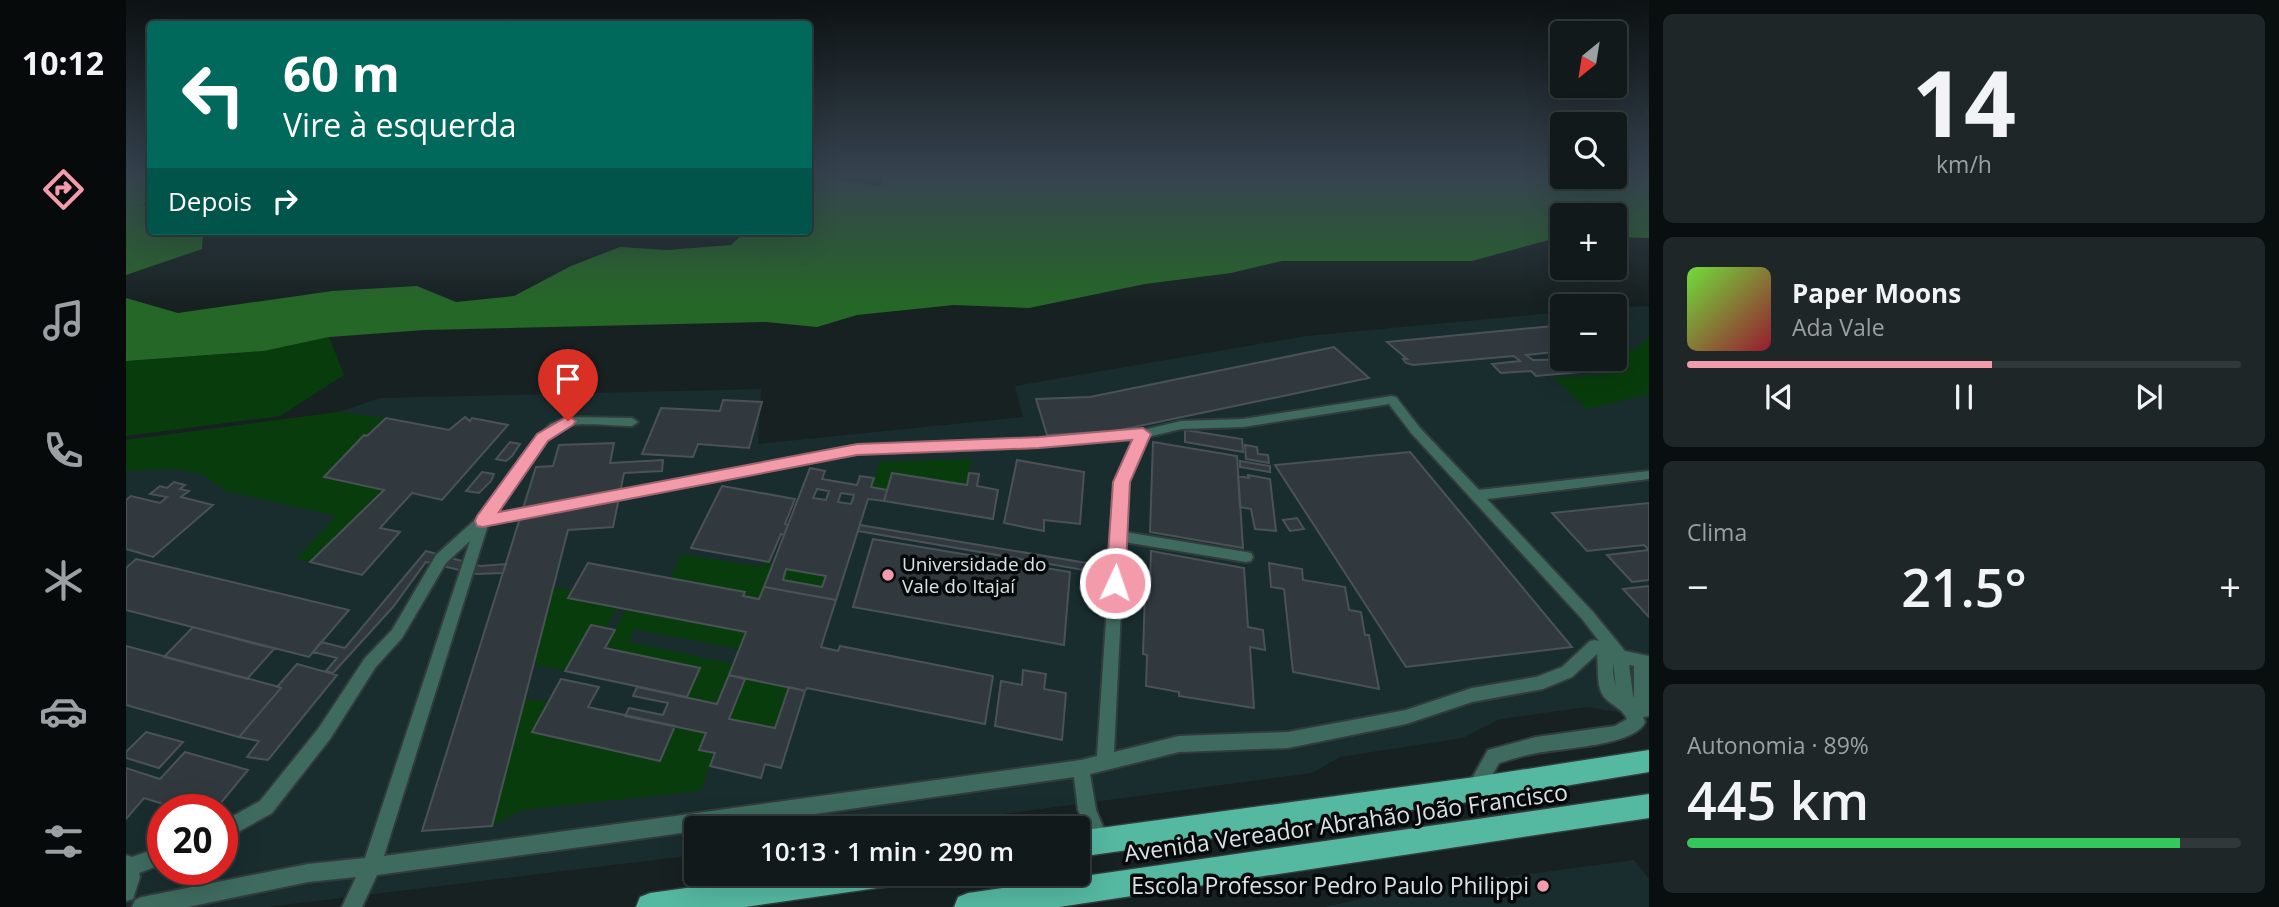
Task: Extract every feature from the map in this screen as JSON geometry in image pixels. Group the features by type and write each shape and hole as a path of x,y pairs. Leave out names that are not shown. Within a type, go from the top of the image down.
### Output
{"main road":[{"name":"Avenida Vereador Abrahão João Francisco","path":"1090,843 1475,789 1649,761"},
{"name":"Avenida Vereador Abrahão João Francisco","path":"968,907 1649,806"},
{"path":"650,907 799,886"}],"lane":[{"path":"483,521 857,450 1039,443 1143,434 1181,425 1243,423 1392,400 1416,431 1588,617 1613,653 1625,695 1642,710"},
{"path":"238,823 266,807 324,734 370,663 397,634 441,559 483,521 531,452 554,427 568,421 632,422"},
{"path":"1105,761 1121,482 1143,434"},
{"path":"1477,495 1649,475"},
{"path":"352,907 372,865 483,521"},
{"path":"1118,536 1246,557"},
{"path":"142,907 308,873 1081,768 1179,744 1288,740 1406,717 1472,695 1537,684 1567,671 1595,646 1645,662 1642,710 1637,722 1617,733 1536,745 1494,756 1475,789"},
{"path":"1081,768 1087,816"},
{"path":"126,892 131,877 128,865 147,860"}],"shaded area":[{"name":"Universidade do Vale do Itajaí","path":"1649,306 1649,717 1587,707 1500,719 1463,738 1340,757 1312,773 988,816 684,816 684,856 267,907 126,907 126,440 339,412 380,398 761,389 758,444 1023,417 1015,386 1306,336 1550,313 1550,371 1627,371 1627,307"},
{"name":"Escola Professor Pedro Paulo Philippi","path":"1634,860 1649,879 1649,907 1325,907 1386,893"}],"green space":[{"path":"126,219 147,219 147,235 203,235 202,249 126,275"},
{"path":"812,219 1550,219 1550,240 1472,261 1282,261 1231,273 1145,284 1029,308 954,305 857,315 817,327 766,322 425,330 329,337 264,351 126,361 126,298 178,313 332,291 417,286 456,302 514,296 571,266 620,247 667,250 731,245 742,235 812,235"},
{"path":"1627,219 1649,219 1649,238 1627,237"},
{"path":"329,337 344,375 280,416 126,436 126,361 264,351"},
{"path":"1649,337 1649,394 1587,409 1554,378 1627,371 1627,349 1634,350"},
{"path":"339,412 386,418 344,454 347,455 325,477 384,490 310,562 296,559 336,516 226,491 202,474 175,469 126,471 126,440"},
{"path":"971,459 967,485 893,473 887,490 871,487 880,462"},
{"path":"682,554 761,567 764,561 773,563 759,599 670,578"},
{"path":"786,569 826,576 822,587 783,580"},
{"path":"553,588 572,590 568,598 617,607 606,628 591,625 565,671 533,664"},
{"path":"626,609 746,632 740,649 634,629 629,642 733,664 717,704 687,697 700,668 605,648"},
{"path":"745,679 789,687 775,728 729,719"},
{"path":"524,699 549,701 532,732 675,726 706,733 699,750 715,753 700,791 522,810 492,826"}],"building":[{"path":"1550,326 1550,352 1526,355 1533,360 1550,360 1550,371 1592,371 1536,376 1531,371 1501,373 1492,364 1520,361 1514,356 1413,365 1406,363 1403,359 1407,359 1387,342"},
{"path":"1334,347 1369,378 1115,431 1047,435 1036,399 1090,397"},
{"path":"723,400 762,402 749,448 698,444 693,457 642,454 661,408 720,411"},
{"path":"465,417 470,421 472,418 508,425 442,500 412,493 380,528 400,532 362,575 310,562 384,490 324,477 364,435 367,436 386,418 449,430"},
{"path":"1185,430 1242,439 1243,452 1185,442"},
{"path":"510,442 520,444 512,456 506,461 496,459"},
{"path":"1153,442 1237,456 1243,548 1150,532"},
{"path":"614,443 610,463 663,460 662,471 624,473 613,527 568,530 492,826 422,831 536,467 553,466 559,445"},
{"path":"1245,445 1257,447 1258,454 1268,455 1269,463 1246,459"},
{"path":"1410,452 1572,647 1406,667 1275,465"},
{"path":"1017,460 1084,472 1080,524 1044,520 1044,531 1004,523"},
{"path":"1240,461 1270,466 1270,472 1240,467"},
{"path":"810,468 825,471 822,479 857,485 860,476 874,478 871,487 887,490 884,501 868,499 836,600 764,587","holes":["817,489 829,491 826,500 813,498","841,493 854,495 851,504 838,502","786,569 826,576 822,587 783,580"]},
{"path":"482,472 494,474 491,481 479,493 466,491"},
{"path":"892,473 967,485 969,473 979,474 977,486 998,490 993,519 884,501"},
{"path":"1248,475 1270,479 1276,531 1255,529 1251,509 1240,507 1238,476 1249,478"},
{"path":"174,482 185,485 180,489 189,491 181,497 213,505 153,557 126,549 126,500 131,496 160,503 167,497 150,494 160,486 167,488"},
{"path":"722,486 795,499 785,524 788,525 784,535 781,534 769,562 691,548"},
{"path":"1649,503 1649,550 1644,545 1587,551 1552,513"},
{"path":"1297,518 1304,529 1290,531 1283,520"},
{"path":"860,525 1093,564 1092,578 1145,588 1145,595 1083,585 1084,570 858,531"},
{"path":"873,539 1070,572 1064,645 853,607"},
{"path":"1649,550 1649,580 1632,582 1607,555"},
{"path":"426,551 480,566 506,564 503,573 476,574 426,562 393,607 333,673 326,671 337,658 313,652 321,642 345,648"},
{"path":"1151,551 1244,568 1248,627 1263,630 1265,650 1250,647 1254,708 1179,696 1179,692 1146,686 1147,655 1143,654 1145,592 1146,581 1150,581"},
{"path":"136,559 349,610 309,657 126,610 126,568"},
{"path":"588,563 745,592 743,596 759,599 764,587 836,600 821,647 838,651 840,646 993,676 985,724 729,675 746,632 568,598"},
{"path":"1269,563 1302,569 1303,580 1345,587 1349,610 1361,612 1365,635 1369,635 1379,689 1293,672 1284,589 1271,587"},
{"path":"1649,586 1649,617 1623,589"},
{"path":"591,625 615,630 605,648 700,668 687,697 565,671"},
{"path":"193,627 275,648 247,679 164,657"},
{"path":"126,646 281,688 239,737 126,705"},
{"path":"297,664 337,675 268,760 247,757 259,741 239,737 281,688 277,687"},
{"path":"1023,670 1046,674 1044,689 1066,693 1062,740 995,726 1001,681 1022,685"},
{"path":"729,675 745,679 729,719 775,728 789,687 805,691 781,768 765,764 761,778 710,766 715,753 699,750 706,733 625,716 629,708 663,715 668,703 633,696 637,687 717,704"},
{"path":"561,679 599,687 588,707 675,726 660,761 532,732"},
{"path":"146,732 183,742 159,768 126,758 126,752"},
{"path":"185,752 248,770 228,794 147,794 147,799 144,798 126,819 126,768 160,779"}],"place":[{"name":"Universidade do Vale do Itajaí","path":"888,575"},
{"name":"Escola Professor Pedro Paulo Philippi","path":"1543,886"}],"route":[{"path":"568,421 554,427 542,437 483,521 857,450 1039,443 1143,434 1121,482 1115,583"}]}
